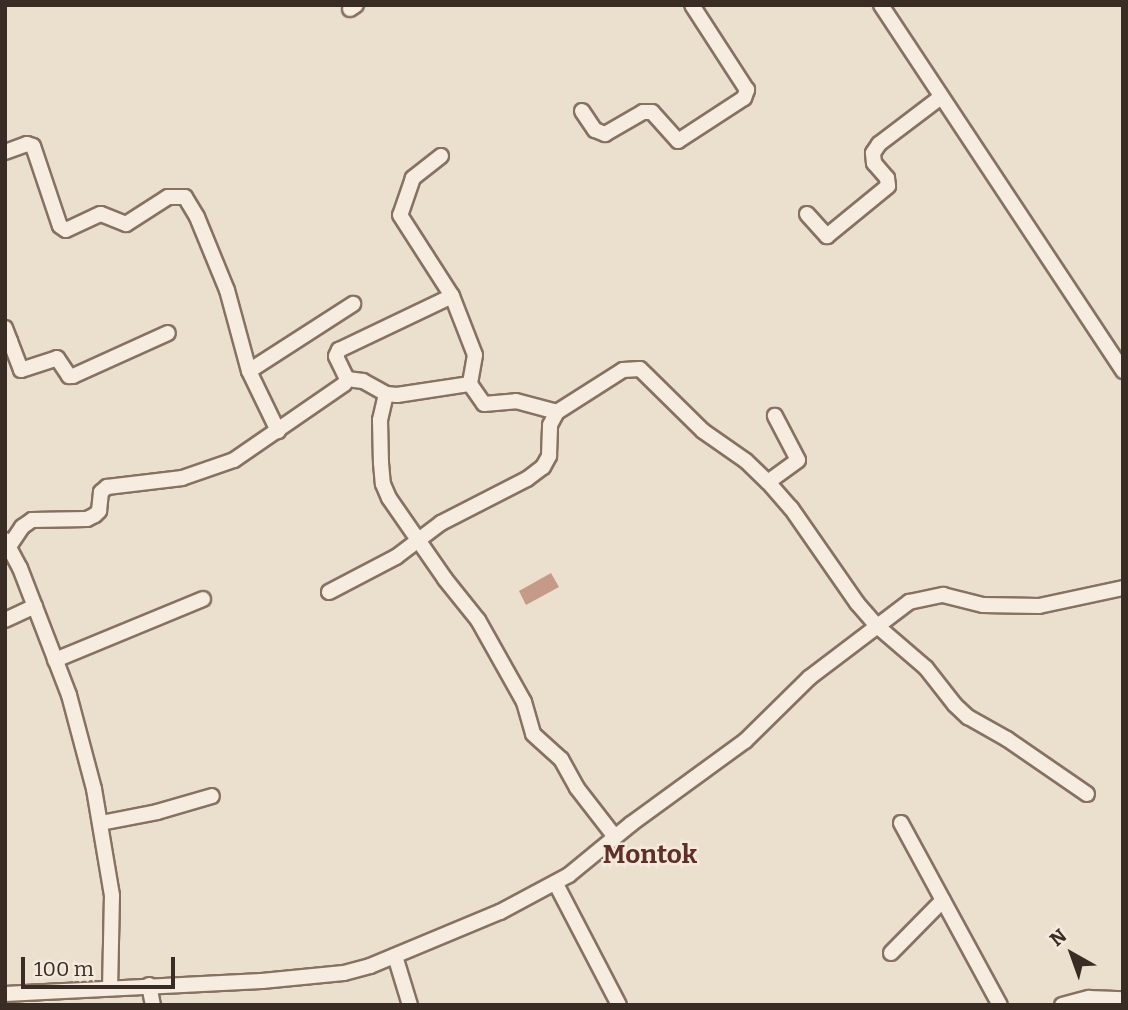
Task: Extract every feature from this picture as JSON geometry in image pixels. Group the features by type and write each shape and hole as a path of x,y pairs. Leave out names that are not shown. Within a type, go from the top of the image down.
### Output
{"street":[{"path":"582,111 595,130 605,134 649,111 678,141 744,97 747,90 692,5"},
{"path":"881,5 1123,371"},
{"path":"807,214 827,236 888,186 887,178 874,163 873,153 879,144 941,97"},
{"path":"5,152 27,144 33,146 60,226 66,230 101,214 126,224 168,197 185,197 197,216 227,290 249,372 278,431"},
{"path":"441,156 413,177 400,215 452,296 475,355 470,384 484,404 516,401 557,412"},
{"path":"347,379 336,356 339,350 452,296"},
{"path":"249,372 354,304"},
{"path":"7,337 21,370 57,358 72,376 168,333"},
{"path":"329,592 396,558 441,523 527,479 543,467 549,456 550,425 557,412 623,370 640,369 703,431 738,454 768,482 791,508 843,585 876,625 926,668 968,717 1007,739 1087,794"},
{"path":"347,379 363,381 386,394 397,395 470,384"},
{"path":"110,988 112,895 101,822 69,695 8,543 32,520 87,519 95,515 99,511 101,492 107,487 157,482 211,469 234,460 338,389 347,379"},
{"path":"386,394 380,420 383,484 399,515 420,538 445,579 478,620 524,702 533,734 561,759 577,788 615,837"},
{"path":"768,482 798,460 794,447 775,416"},
{"path":"5,994 334,974 395,956 489,917 556,884 745,741 809,678 876,625 920,597 943,595 983,605 1038,606 1123,589"},
{"path":"55,660 203,599"},
{"path":"5,620 35,606"},
{"path":"101,822 157,812 212,796"},
{"path":"901,823 1000,1005"},
{"path":"556,884 619,1005"},
{"path":"891,953 943,900"},
{"path":"395,956 410,1005"},
{"path":"149,985 153,1005"},
{"path":"1062,1005 1089,998 1123,999"}],"building":[{"path":"551,573 559,587 526,605 519,591"}],"district":[{"name":"Montok","path":"650,855"}]}
